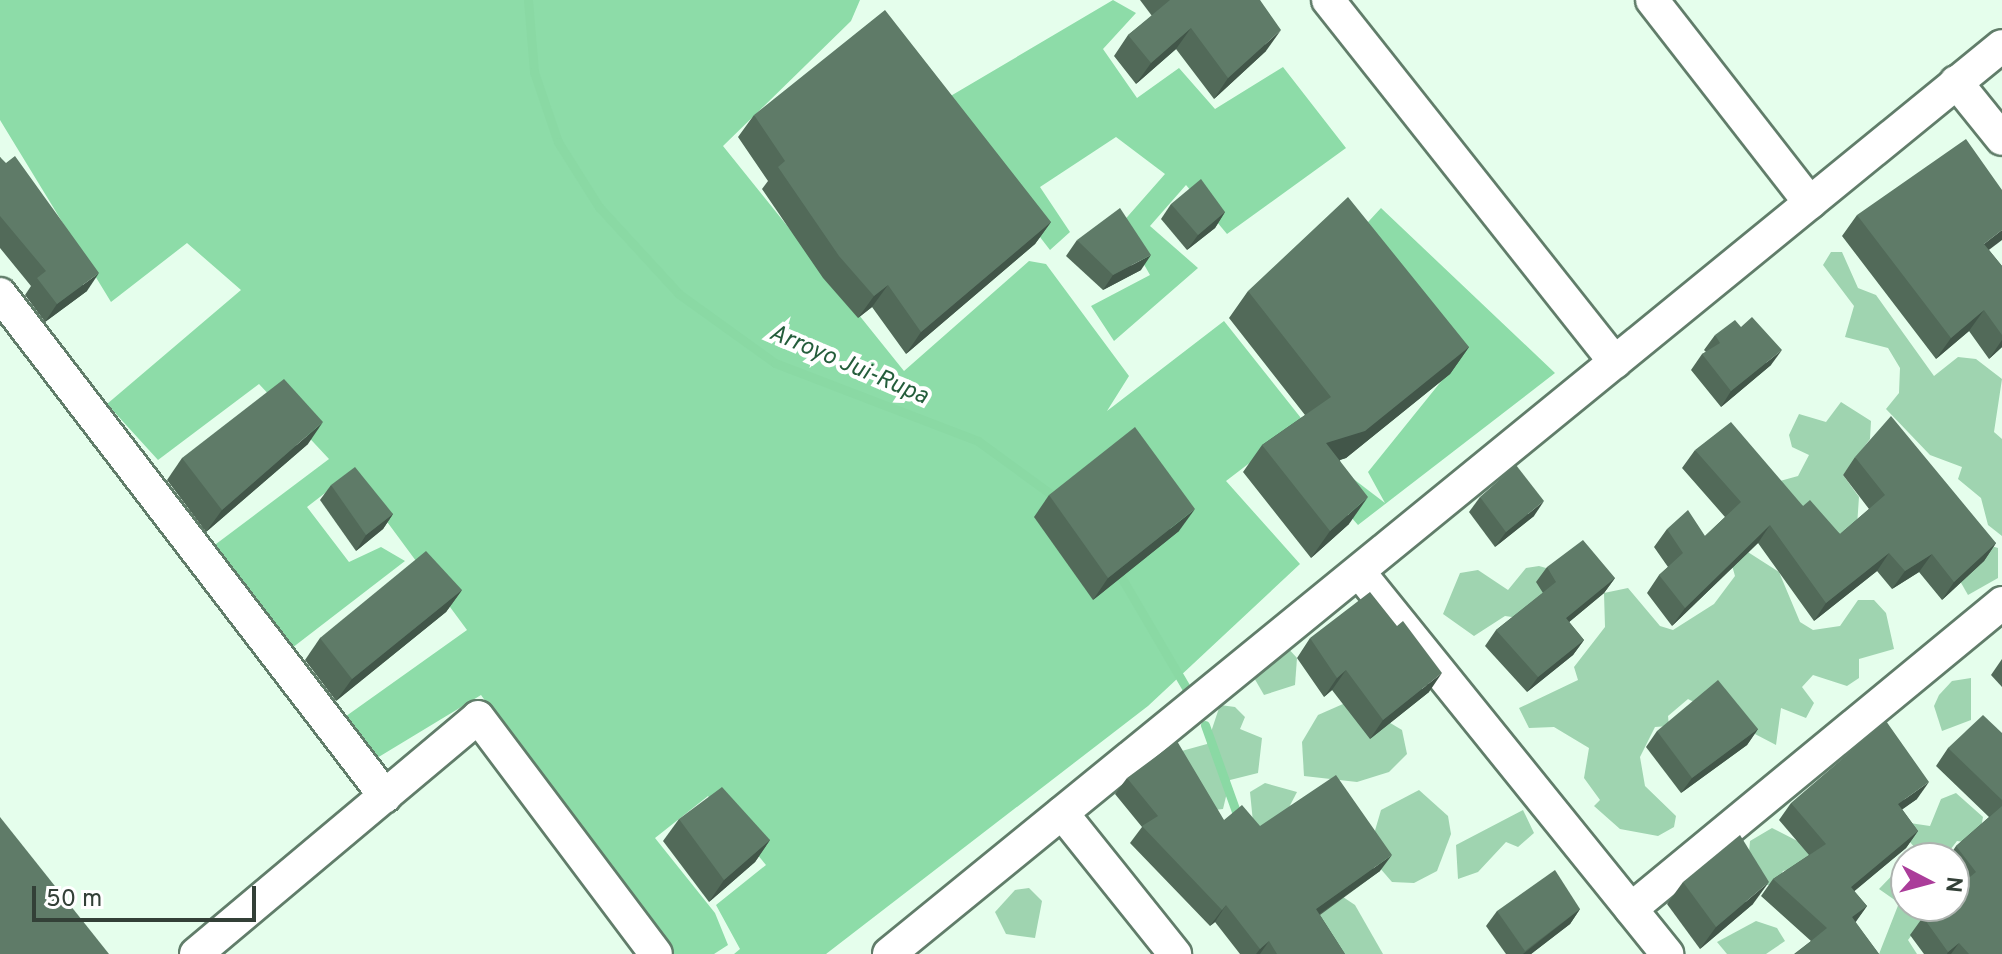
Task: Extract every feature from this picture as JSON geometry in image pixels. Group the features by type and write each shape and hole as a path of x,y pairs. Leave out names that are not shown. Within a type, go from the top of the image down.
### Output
{"street":[{"path":"1328,0 1615,362"},
{"path":"1652,0 1810,203"},
{"path":"889,954 2002,46"},
{"path":"1956,82 2002,139"},
{"path":"0,294 385,796"},
{"path":"1359,572 1667,954"},
{"path":"1631,909 2002,603"},
{"path":"218,947 385,796 478,717 656,954"},
{"path":"1062,813 1175,954"}],"green space":[{"path":"0,0 860,0 851,21 723,146 904,371 1029,261 1046,264 1129,376 1107,411 1224,321 1343,471 1385,503 1368,472 1464,353 1357,234 1381,208 1555,373 1358,525 1282,438 1226,481 1300,564 1148,706 826,954 734,954 740,949 716,905 766,865 708,796 655,838 715,913 728,945 714,954 667,954 481,695 377,758 342,719 467,630 351,473 307,507 349,562 381,547 405,561 292,648 212,547 329,459 259,384 158,460 107,404 241,290 187,243 111,302 0,120"},
{"path":"1113,0 1136,13 1103,49 1137,98 1179,68 1215,109 1283,67 1346,148 1227,234 1186,185 1150,226 1198,268 1114,341 1091,306 1150,275 1121,224 1165,174 1116,137 1040,187 1070,232 1050,250 937,104"},
{"path":"1831,252 1842,252 1858,288 1876,295 1934,376 1958,357 1976,359 2002,379 1994,432 2002,439 2002,536 1988,525 1981,498 1958,479 1962,467 1930,455 1886,409 1899,393 1900,368 1888,348 1845,337 1854,306 1823,265"},
{"path":"1841,402 1871,421 1870,439 1843,475 1859,497 1857,526 1827,540 1780,481 1798,476 1809,455 1792,447 1789,435 1799,414 1826,422"},
{"path":"1985,544 1998,548 1998,578 1968,595 1956,574"},
{"path":"1740,547 1779,572 1800,622 1813,630 1840,626 1858,600 1874,600 1886,613 1894,649 1859,659 1859,678 1847,686 1813,675 1802,687 1814,703 1806,718 1781,708 1776,745 1688,699 1668,716 1669,726 1655,727 1640,757 1645,786 1676,816 1674,827 1658,836 1620,829 1594,806 1600,800 1584,778 1589,748 1554,727 1529,728 1519,708 1578,680 1574,667 1605,627 1604,593 1628,588 1660,626 1673,630 1714,604 1735,576 1731,562"},
{"path":"1539,566 1553,570 1565,586 1519,618 1505,616 1474,636 1443,614 1460,573 1478,570 1508,590 1526,568"},
{"path":"1286,646 1297,658 1295,685 1264,695 1253,676"},
{"path":"1971,678 1971,720 1942,731 1934,706 1939,695 1952,681"},
{"path":"1343,704 1360,705 1402,730 1407,754 1389,772 1357,782 1304,776 1302,742 1318,715"},
{"path":"1220,705 1235,707 1245,717 1240,729 1262,738 1258,773 1230,780 1223,809 1214,810 1178,752 1207,744"},
{"path":"1265,783 1297,792 1283,819 1264,831 1253,822 1250,792"},
{"path":"1419,790 1448,816 1451,834 1437,871 1414,883 1392,882 1372,859 1374,834 1381,810"},
{"path":"1956,793 1983,817 1978,844 1910,842 1902,833 1903,822 1930,826 1941,799"},
{"path":"1523,810 1534,833 1518,847 1506,842 1478,872 1458,879 1456,845"},
{"path":"1772,828 1813,849 1806,866 1783,871 1775,885 1759,885 1748,863 1750,841"},
{"path":"1890,878 1890,897 1879,889"},
{"path":"1029,888 1042,901 1035,938 1006,934 995,912 1015,890"},
{"path":"1331,889 1355,905 1383,954 1327,954 1294,900"},
{"path":"1756,921 1777,928 1785,941 1766,954 1727,954 1717,942"},
{"path":"1892,922 1922,922 1908,940 1917,954 1879,954"}],"building":[{"path":"1170,0 1260,0 1281,30 1228,78 1191,28 1151,63 1128,35"},
{"path":"885,10 1051,222 921,332 888,285 874,296 839,256 778,167 785,161 754,115"},
{"path":"1966,139 2002,190 2002,230 1984,244 2002,266 2002,335 1984,310 1951,338 1857,215"},
{"path":"15,156 99,273 57,304 37,278 46,271 0,216 0,157 6,163"},
{"path":"1201,179 1225,212 1198,235 1171,204"},
{"path":"1348,197 1469,347 1365,431 1326,443 1368,497 1330,531 1262,445 1331,397 1248,291"},
{"path":"1120,208 1151,255 1113,275 1077,240"},
{"path":"1752,317 1782,350 1731,391 1702,354 1720,343 1715,335 1735,320 1741,327"},
{"path":"284,379 323,422 222,510 182,458"},
{"path":"1891,416 1996,543 1954,582 1932,554 1905,571 1889,553 1826,603 1770,525 1685,608 1659,575 1683,553 1667,529 1688,510 1705,536 1741,502 1695,450 1731,422 1803,506 1810,500 1840,534 1885,495 1855,457"},
{"path":"1135,427 1195,509 1108,578 1049,495"},
{"path":"1516,465 1544,501 1506,532 1480,497"},
{"path":"355,467 393,514 366,535 331,485"},
{"path":"1583,540 1615,578 1566,618 1584,640 1538,677 1496,630 1556,582 1547,567"},
{"path":"426,551 462,590 352,679 320,638"},
{"path":"1370,592 1397,626 1403,621 1442,673 1383,720 1346,670 1337,678 1310,638"},
{"path":"1718,680 1758,729 1692,778 1657,731"},
{"path":"1983,715 2002,733 2002,800 1948,748"},
{"path":"1886,721 1929,782 1898,804 1918,831 1905,842 1890,842 1890,854 1851,887 1867,906 1852,917 1879,954 1795,954 1827,928 1773,879 1826,844 1791,803"},
{"path":"1177,741 1224,820 1242,805 1260,826 1336,775 1392,855 1316,909 1345,954 1277,954 1269,941 1260,949 1226,905 1222,910 1142,826 1158,816 1127,778"},
{"path":"722,787 770,840 724,880 679,819"},
{"path":"2002,806 2002,954 1969,954 1959,943 1948,952 1927,922 1970,922 1970,877 1976,872 1970,864 1970,842 1961,842"},
{"path":"0,817 109,954 0,954"},
{"path":"1740,835 1769,882 1716,927 1683,882"},
{"path":"1555,870 1580,909 1525,951 1497,911"}],"waterway":[{"name":"Arroyo Jui-Rupa","path":"528,0 534,72 558,142 599,207 679,294 775,363 978,441 1059,500"},
{"name":"Arroyo Jui-Rupa","path":"1117,570 1188,691"},
{"name":"Arroyo Jui-Rupa","path":"1205,725 1239,820"}]}
